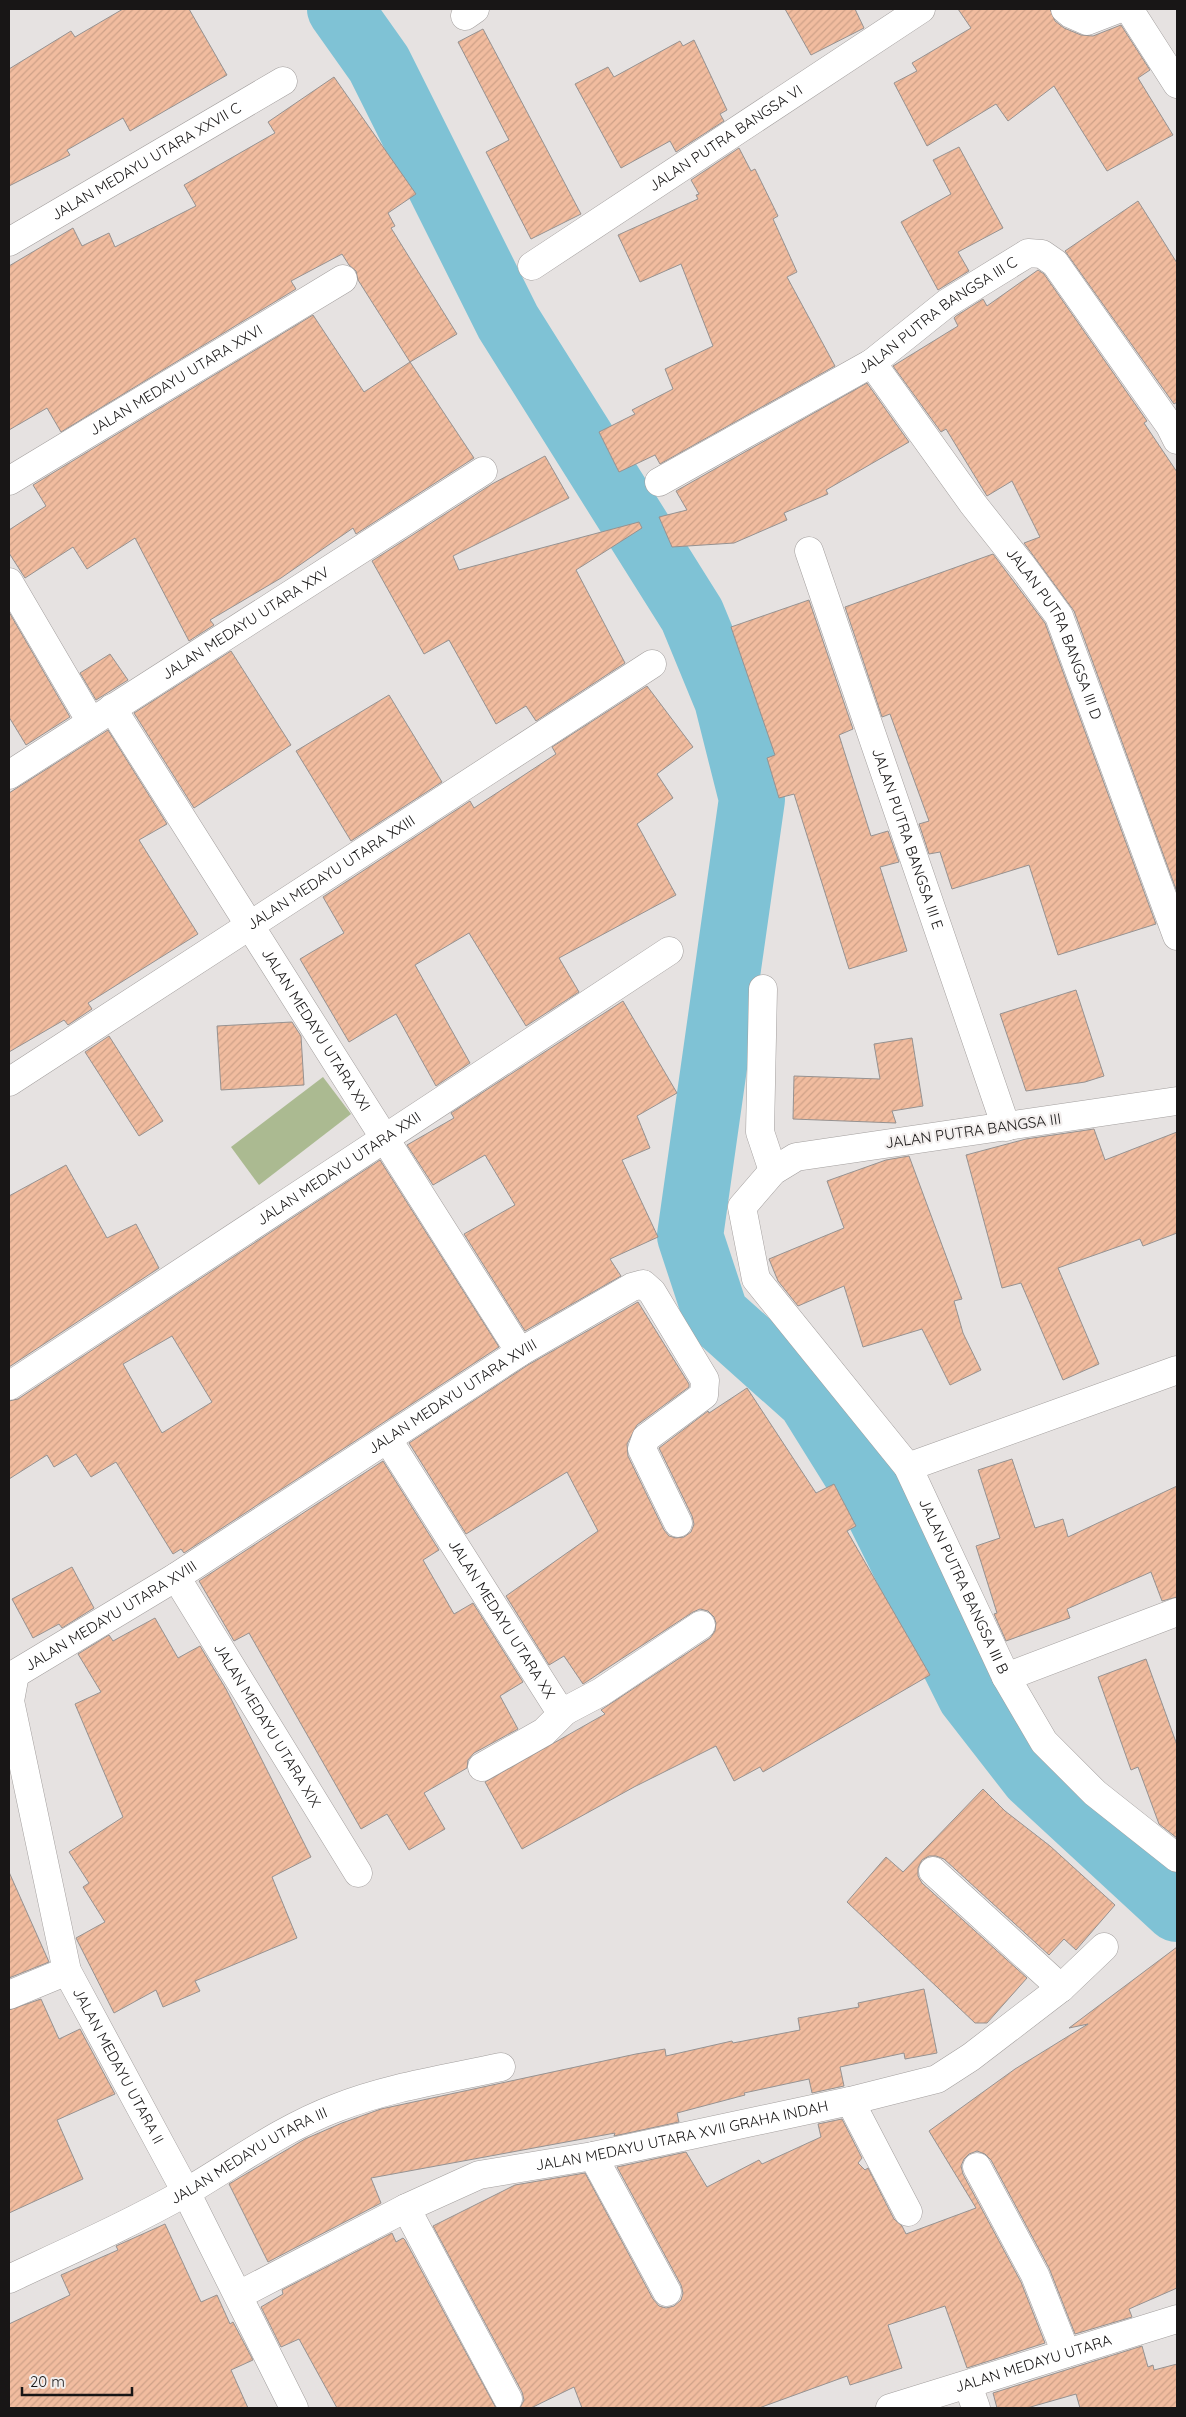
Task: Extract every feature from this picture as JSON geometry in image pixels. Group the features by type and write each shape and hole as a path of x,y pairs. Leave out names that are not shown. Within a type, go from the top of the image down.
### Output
{"street":[{"name":"JALAN PUTRA BANGSA VI","path":"532,266 921,9"},
{"path":"1065,9 1071,14 1087,21 1118,9"},
{"path":"1129,9 1177,84"},
{"name":"JALAN MEDAYU UTARA XXVII C","path":"9,242 283,81"},
{"name":"JALAN PUTRA BANGSA III C","path":"659,482 872,363 947,303 1028,253 1042,254 1055,262 1170,426 1177,440"},
{"name":"JALAN MEDAYU UTARA XXVI","path":"9,481 342,279"},
{"name":"JALAN PUTRA BANGSA III D","path":"872,363 972,504 1023,567 1059,616 1177,936"},
{"name":"JALAN MEDAYU UTARA XXV","path":"9,775 483,471"},
{"name":"JALAN PUTRA BANGSA III E","path":"809,551 1006,1127"},
{"name":"JALAN MEDAYU UTARA XXI","path":"9,582 101,715 252,926 520,1352"},
{"name":"JALAN MEDAYU UTARA XXIII","path":"9,1082 252,926 652,664"},
{"name":"JALAN MEDAYU UTARA XXII","path":"9,1386 669,951"},
{"path":"763,989 760,1132 773,1171"},
{"name":"JALAN PUTRA BANGSA III","path":"773,1171 796,1157 1177,1101"},
{"name":"JALAN PUTRA BANGSA III B","path":"773,1171 742,1207 756,1279 908,1467 1006,1677 1177,1612"},
{"name":"JALAN MEDAYU UTARA XVIII","path":"12,1668 176,1577 520,1352 632,1287 643,1284 652,1292 706,1380 704,1395 646,1438 642,1449 678,1523"},
{"path":"908,1467 1177,1370"},
{"name":"JALAN MEDAYU UTARA XX","path":"388,1440 558,1708 565,1711 601,1692 701,1625"},
{"name":"JALAN MEDAYU UTARA XIX","path":"176,1577 358,1873"},
{"path":"10,1701 12,1668"},
{"path":"1006,1677 1044,1742 1094,1793 1177,1858"},
{"name":"JALAN MEDAYU UTARA II","path":"10,1701 67,1971 186,2192 294,2408"},
{"path":"482,1767 544,1732 565,1711"},
{"path":"933,1871 1061,1988"},
{"name":"JALAN MEDAYU UTARA XVII GRAHA INDAH","path":"239,2295 406,2208 479,2175 593,2156 850,2101 937,2079 971,2057 1061,1988 1104,1947"},
{"path":"9,1995 67,1971"},
{"name":"JALAN MEDAYU UTARA III","path":"9,2280 107,2233 186,2192 291,2127 376,2093 501,2067"},
{"path":"850,2101 908,2212"},
{"path":"593,2156 667,2292"},
{"path":"977,2167 1035,2275 1066,2354"},
{"path":"406,2208 508,2400"},
{"name":"JALAN MEDAYU UTARA","path":"890,2408 972,2396 1066,2354 1177,2319"}],"green space":[{"path":"323,1077 351,1114 259,1185 231,1147"}],"building":[{"path":"123,9 189,9 227,75 130,131 123,118 67,150 70,155 9,186 9,69 71,31 75,37"},
{"path":"785,9 855,9 864,28 811,55"},
{"path":"958,9 1050,9 1055,21 1064,28 1081,35 1093,36 1121,25 1150,70 1138,78 1173,135 1107,171 1054,86 1008,121 996,104 927,146 894,83 917,71 912,63 971,28"},
{"path":"483,29 581,214 531,239 486,152 509,140 458,42"},
{"path":"694,40 727,110 720,114 724,121 676,152 670,141 621,168 575,84 608,67 614,77 680,41 683,46"},
{"path":"334,77 416,194 388,213 395,226 391,228 457,334 410,362 358,280 356,271 349,265 342,254 291,281 296,289 61,432 47,408 9,430 9,266 73,228 82,246 109,233 115,247 196,206 184,185 275,133 268,122"},
{"path":"959,147 1003,228 958,252 969,271 938,290 901,222 951,194 933,160"},
{"path":"739,148 751,171 755,169 778,216 773,219 797,272 787,277 835,366 660,464 655,455 619,472 599,432 635,414 632,410 673,389 665,369 713,346 681,264 640,282 618,235 698,199 696,195 699,194 691,180"},
{"path":"1138,201 1177,263 1177,402 1174,404 1065,251"},
{"path":"1038,270 1044,274 1147,421 1144,423 1177,472 1177,892 1074,611 1024,543 1040,537 1012,481 987,496 946,429 941,432 893,366 958,326 954,318 956,316 983,299 987,306"},
{"path":"313,315 364,392 410,362 474,458 356,534 353,528 281,578 210,620 214,625 189,641 135,538 87,569 73,547 25,578 9,553 9,530 46,506 33,485"},
{"path":"867,383 909,442 826,490 828,494 784,513 787,520 734,543 672,547 659,517 687,510 676,491"},
{"path":"545,456 569,498 453,556 459,570 639,522 642,528 576,570 625,663 536,721 526,706 496,724 449,640 424,654 372,561 492,484"},
{"path":"993,554 1045,623 1156,924 1058,955 1029,865 952,889 940,852 929,854 919,824 929,821 890,714 882,717 845,607"},
{"path":"809,600 853,729 839,735 871,836 888,831 899,862 880,867 907,951 849,969 794,794 779,798 767,758 775,755 731,627"},
{"path":"9,612 70,717 26,745 9,717"},
{"path":"231,651 291,745 194,808 134,713"},
{"path":"110,654 128,680 96,700 80,673"},
{"path":"647,686 693,747 657,774 673,798 637,824 676,895 559,958 579,992 526,1026 469,933 415,965 470,1063 436,1086 396,1014 349,1042 300,959 344,933 323,897 470,801 474,808 556,754 552,747"},
{"path":"389,695 442,782 351,841 296,751"},
{"path":"108,730 167,824 139,840 198,934 88,1003 92,1009 68,1025 64,1020 9,1052 9,793"},
{"path":"1076,990 1104,1076 1085,1082 1026,1091 1000,1014"},
{"path":"623,1001 677,1093 637,1116 650,1148 622,1160 658,1237 610,1259 621,1276 525,1331 464,1234 515,1205 485,1155 433,1185 407,1145 454,1118 451,1113"},
{"path":"292,1022 301,1036 304,1085 221,1090 217,1026"},
{"path":"109,1036 163,1121 139,1136 85,1052"},
{"path":"912,1038 923,1106 892,1111 896,1123 793,1119 794,1076 880,1079 874,1044"},
{"path":"1094,1129 1105,1160 1177,1132 1177,1233 1143,1246 1140,1239 1058,1268 1099,1364 1063,1380 1021,1283 1002,1288 966,1155 1026,1139"},
{"path":"909,1156 962,1299 954,1301 963,1333 981,1370 950,1385 922,1329 863,1347 844,1286 798,1306 778,1281 769,1259 844,1228 827,1181 886,1160"},
{"path":"380,1160 499,1347 184,1553 181,1549 173,1554 116,1462 91,1477 76,1454 54,1467 47,1455 9,1479 9,1401 18,1399","holes":["172,1336 212,1402 162,1433 123,1364"]},
{"path":"66,1165 107,1238 136,1224 159,1268 9,1367 9,1196"},
{"path":"638,1302 689,1384 689,1387 637,1425 627,1444 628,1456 664,1530 669,1536 676,1538 684,1537 691,1532 694,1524 692,1516 659,1448 708,1411 709,1413 747,1388 816,1493 834,1484 856,1526 847,1531 930,1675 763,1772 760,1767 734,1781 716,1746 634,1787 522,1849 485,1782 605,1714 601,1710 710,1638 715,1631 716,1623 714,1617 708,1611 700,1609 693,1612 583,1684 564,1656 549,1665 506,1596 598,1531 567,1472 466,1534 409,1443 528,1365"},
{"path":"1012,1459 1035,1528 1063,1519 1068,1537 1177,1486 1177,1597 1162,1601 1151,1572 1067,1609 1070,1618 1006,1641 994,1614 997,1613 976,1546 1000,1538 978,1470"},
{"path":"383,1461 439,1550 423,1560 454,1614 473,1603 523,1682 500,1696 518,1729 474,1753 468,1760 467,1768 424,1793 445,1829 409,1850 387,1814 361,1829 249,1633 234,1641 199,1581"},
{"path":"72,1567 94,1608 62,1628 59,1624 33,1638 12,1599"},
{"path":"155,1618 178,1658 200,1646 226,1689 311,1857 272,1877 297,1938 195,1981 200,1991 163,2007 156,1990 114,2013 76,1938 105,1922 83,1887 89,1883 69,1852 123,1817 75,1704 101,1692 78,1654 109,1635 113,1641"},
{"path":"1146,1659 1177,1745 1177,1838 1159,1824 1138,1767 1131,1770 1098,1677"},
{"path":"983,1789 1005,1811 1050,1846 1115,1905 1076,1950 1064,1939 1049,1955 944,1859 929,1856 922,1860 918,1868 918,1876 922,1883 1027,1978 987,2023 975,2023 847,1902 886,1857 903,1872"},
{"path":"9,1872 49,1962 9,1978"},
{"path":"1177,1947 1177,2288 1129,2309 1132,2317 1075,2334 1049,2268 991,2160 985,2154 977,2151 969,2154 964,2159 961,2166 963,2174 1021,2282 1045,2343 967,2368 945,2306 888,2325 902,2368 850,2385 847,2376 759,2408 582,2408 574,2387 531,2408 520,2408 524,2400 522,2392 433,2226 515,2185 585,2173 653,2299 659,2306 666,2308 674,2306 681,2300 683,2293 681,2285 617,2167 686,2152 707,2187 759,2160 762,2164 821,2137 818,2124 842,2119 862,2158 858,2163 865,2170 868,2168 894,2219 902,2226 906,2234 976,2208 929,2131 1015,2069 1088,2024 1069,2028"},
{"path":"924,1989 937,2053 905,2059 904,2053 840,2067 844,2086 812,2093 809,2079 744,2093 745,2095 677,2113 679,2122 614,2136 615,2133 371,2178 381,2203 268,2262 229,2184 305,2139 381,2109 636,2054 665,2049 666,2056 732,2041 733,2043 800,2030 798,2018 859,2007 858,2003"},
{"path":"41,1999 59,2039 80,2029 115,2094 57,2120 83,2179 9,2213 9,2010"},
{"path":"165,2224 201,2302 217,2295 230,2324 233,2322 253,2360 231,2370 248,2408 9,2408 9,2324 70,2295 61,2275 118,2250 116,2246"},
{"path":"392,2233 396,2242 403,2238 405,2240 496,2408 337,2408 299,2339 281,2347 261,2307 283,2294 282,2290"},
{"path":"1142,2346 1148,2367 1153,2365 1154,2370 1177,2364 1177,2408 1080,2408 1076,2394 1027,2408 997,2408 993,2393"}],"waterway":[{"path":"340,9 379,64 508,322 692,615 727,700 752,799 690,1236 716,1315 810,1399 871,1497 970,1695 1033,1776 1177,1909"}]}
